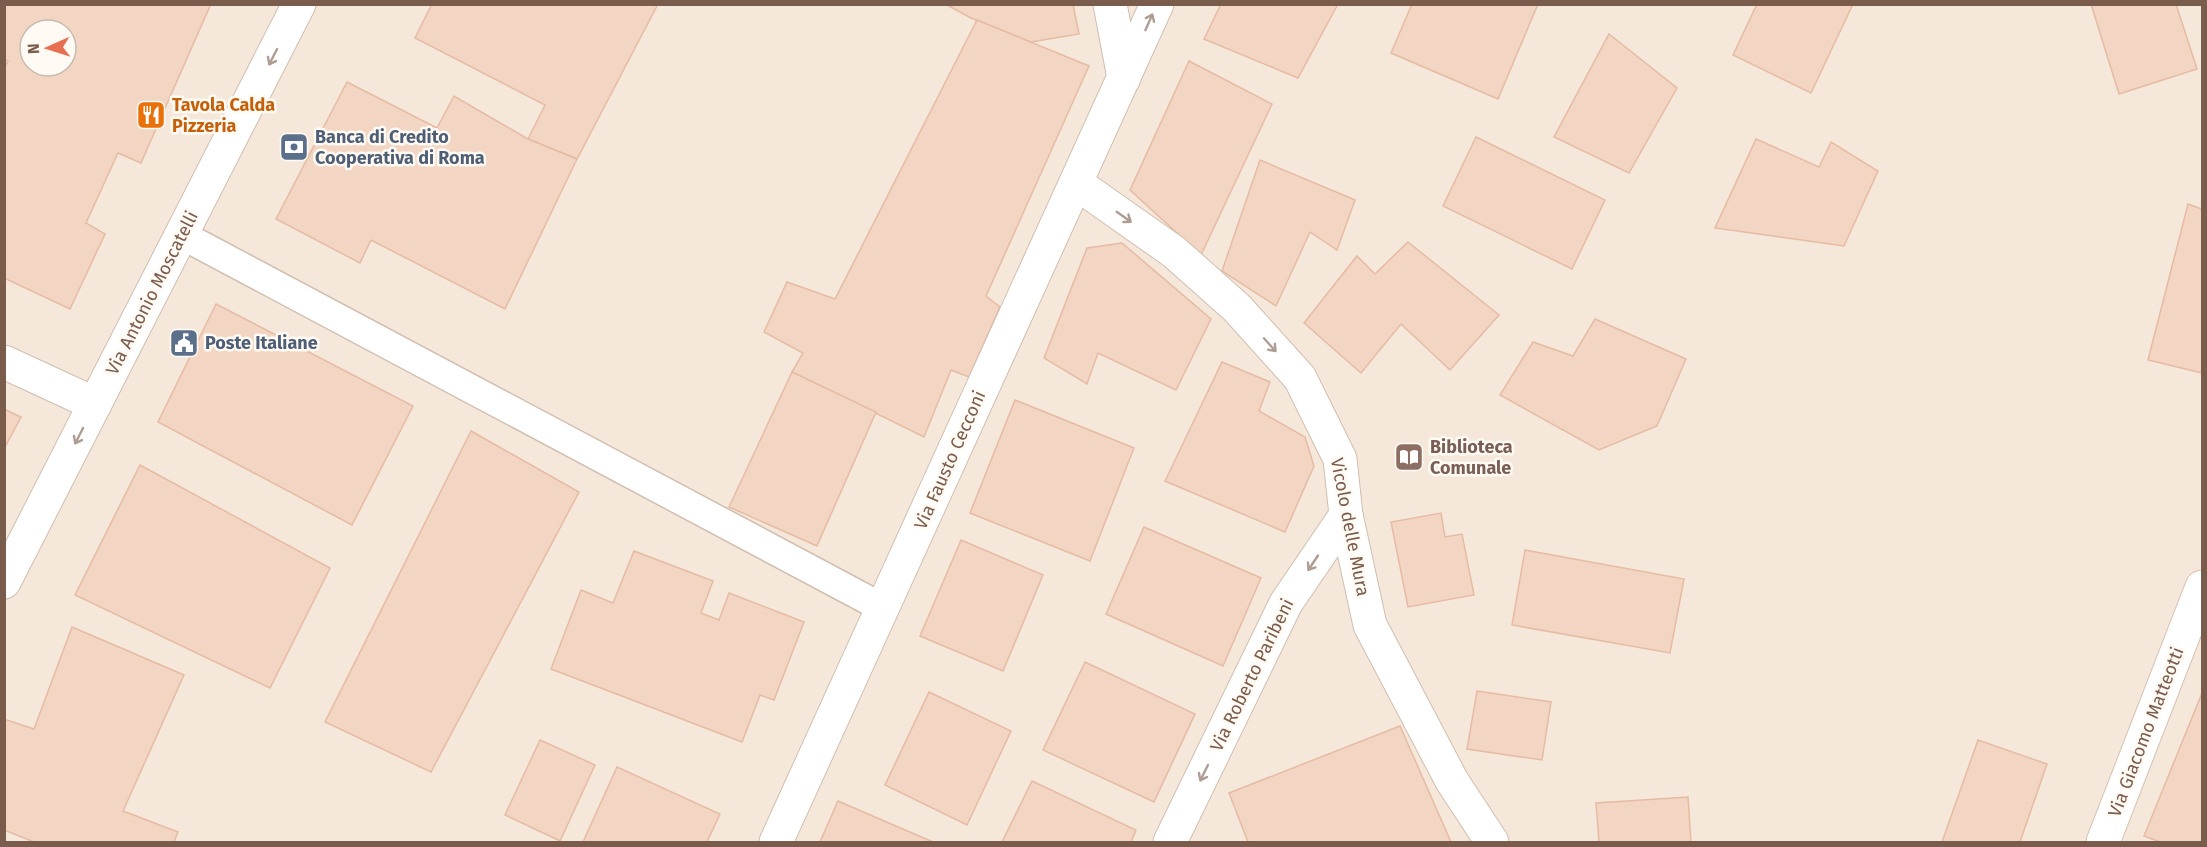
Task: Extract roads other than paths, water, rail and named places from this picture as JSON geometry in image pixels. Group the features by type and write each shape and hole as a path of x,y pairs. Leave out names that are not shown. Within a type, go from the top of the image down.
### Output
{"street":[{"name":"Via Antonio Moscatelli","path":"4,582 299,4"},
{"path":"1110,4 1124,78"},
{"name":"Via Fausto Cecconi","path":"776,843 1157,4"},
{"name":"Vicolo delle Mura","path":"1076,183 1174,252 1236,308 1300,378 1340,459 1346,515 1370,625 1452,781 1492,843"},
{"path":"182,235 883,608"},
{"path":"4,362 95,404"},
{"name":"Via Roberto Paribeni","path":"1170,843 1286,603 1346,515"},
{"name":"Via Giacomo Matteotti","path":"2103,843 2202,588"}],"place":[{"name":"Tavola Calda Pizzeria","path":"151,115"},
{"name":"Banca di Credito Cooperativa di Roma","path":"294,147"},
{"name":"Poste Italiane","path":"184,343"},
{"name":"Biblioteca Comunale","path":"1409,457"}]}
